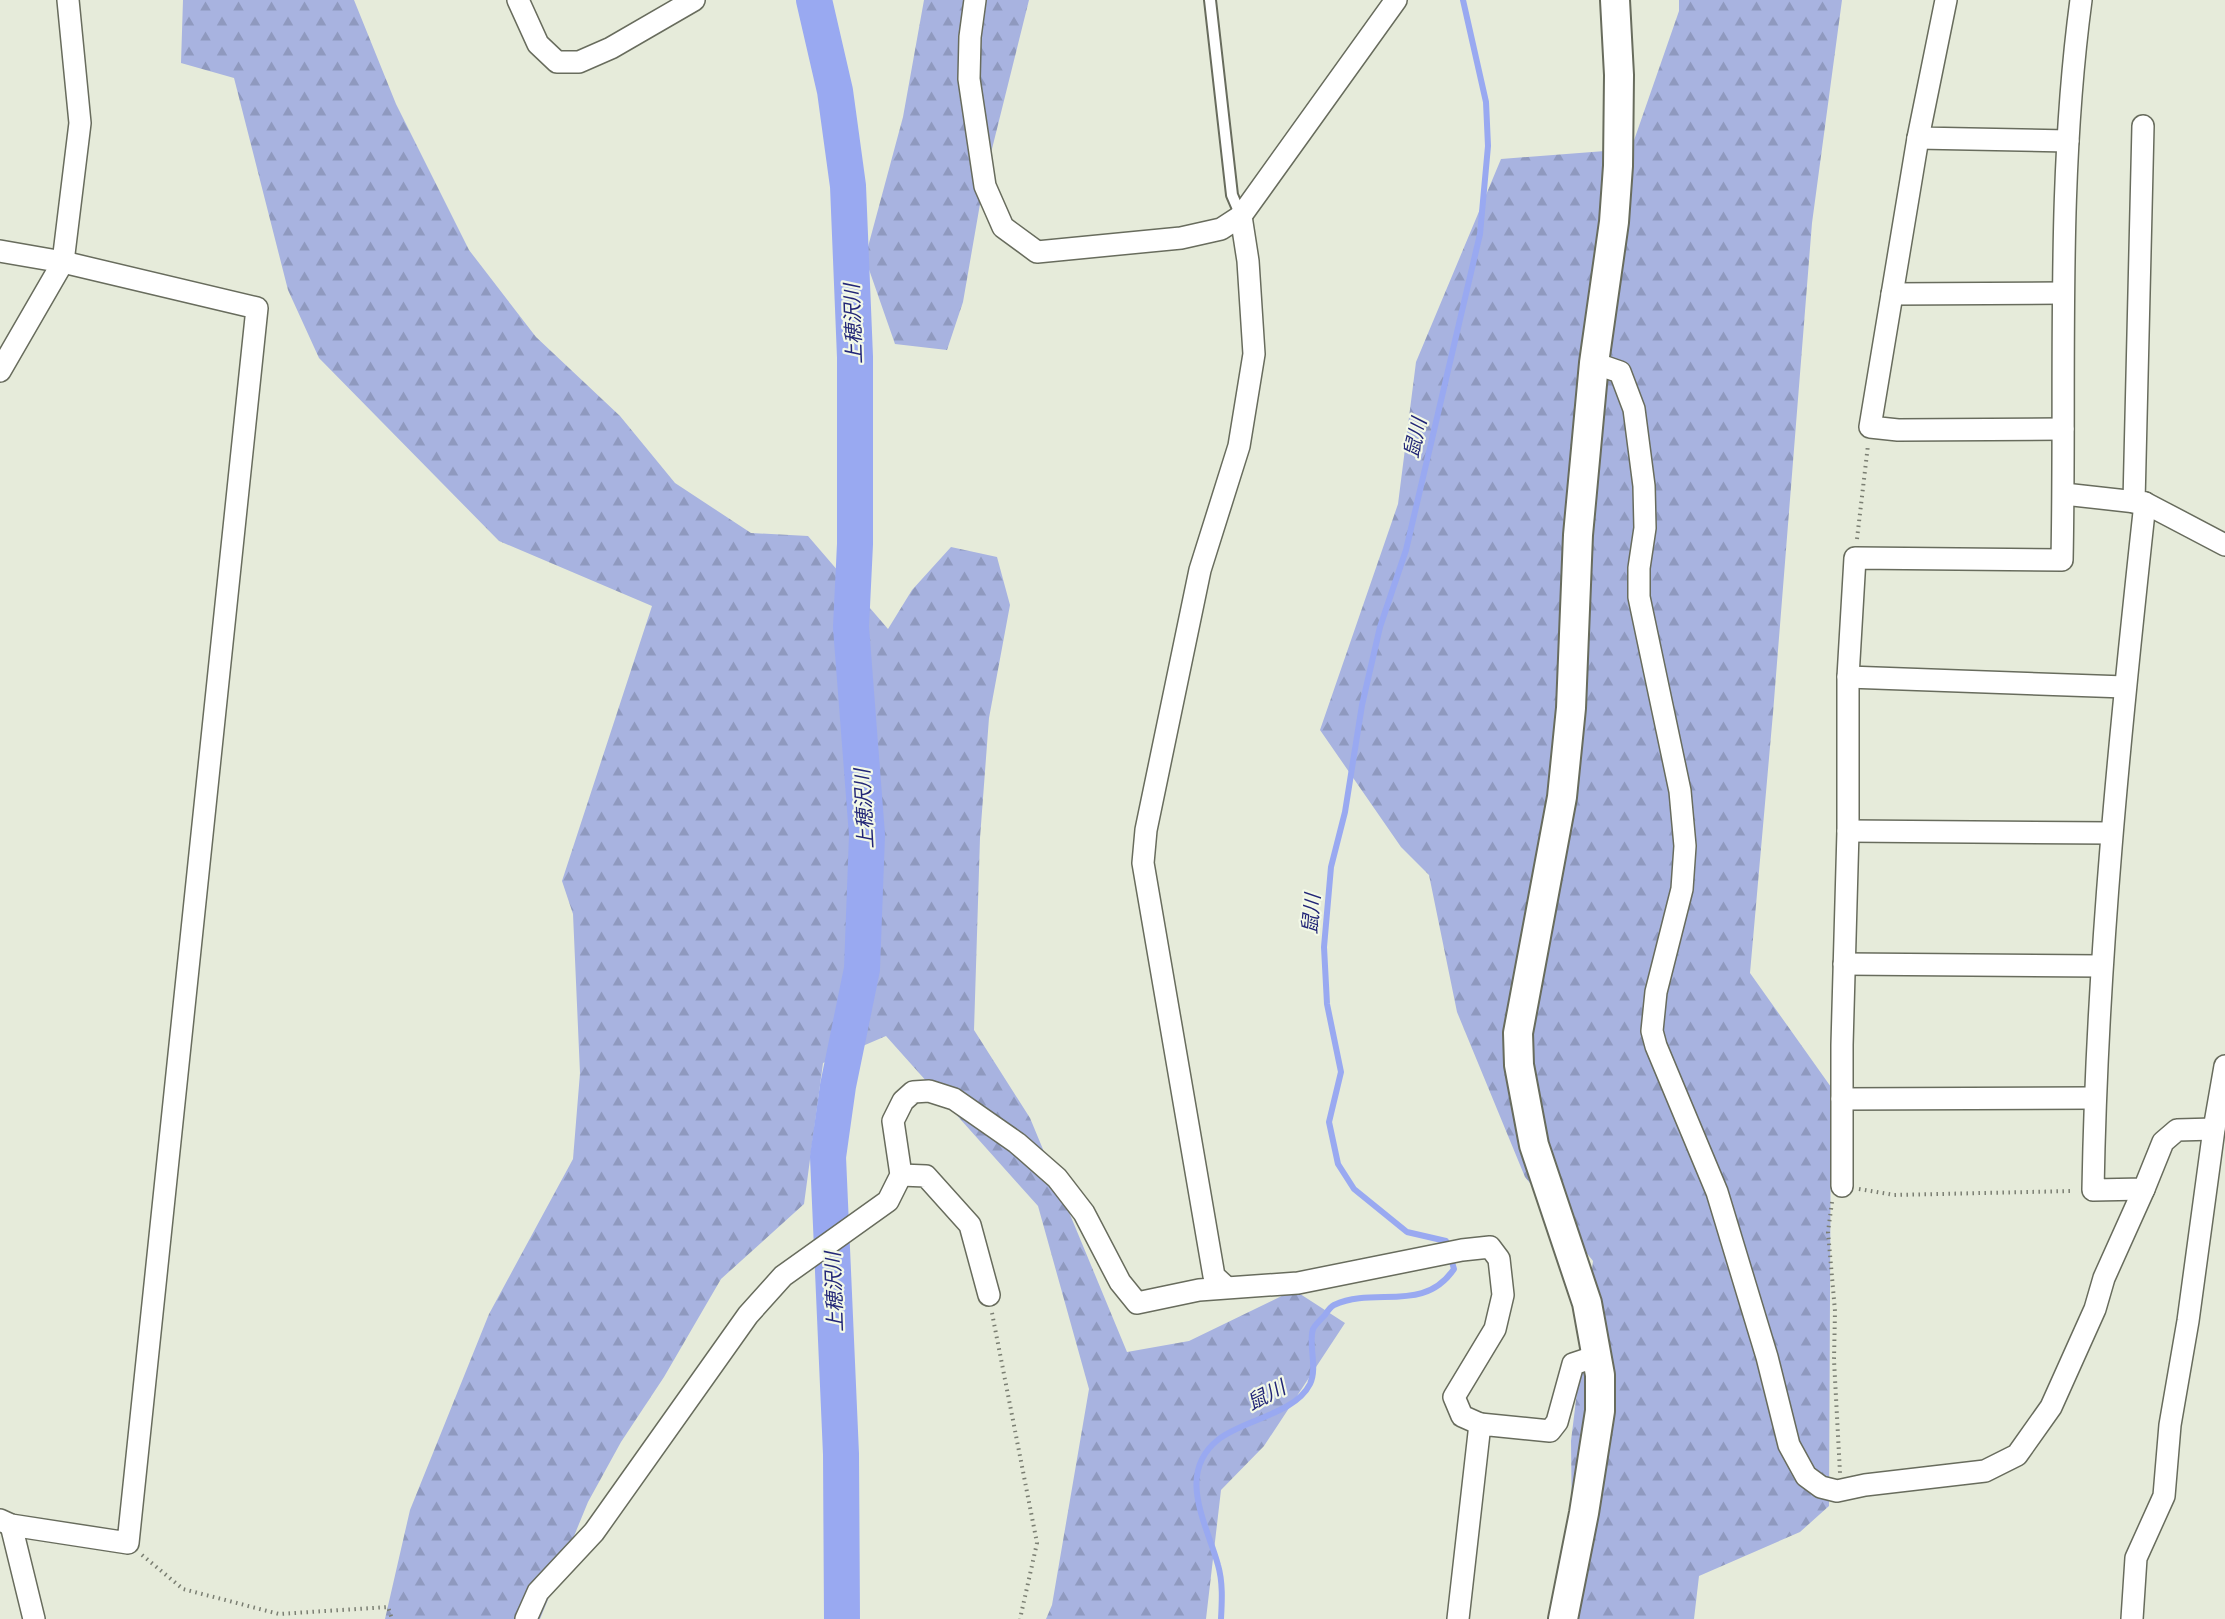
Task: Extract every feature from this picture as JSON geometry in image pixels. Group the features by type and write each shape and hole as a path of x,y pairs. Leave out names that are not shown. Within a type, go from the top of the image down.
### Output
{"street":[{"path":"0,371 63,262 80,123 68,0"},
{"path":"518,0 538,44 557,62 579,62 611,48 694,0"},
{"path":"975,0 970,36 969,79 985,186 1003,227 1037,252 1180,238 1221,229 1241,216 1396,0"},
{"path":"1563,1619 1584,1513 1600,1411 1600,1375 1587,1303 1534,1145 1519,1065 1518,1033 1562,797 1571,708 1578,534 1594,363 1614,222 1618,166 1619,75 1615,0"},
{"path":"1946,0 1918,138 1870,427 1898,430 2063,429"},
{"path":"1842,1186 1848,831 1848,677 1855,558 2062,560 2064,494 2062,293 2068,141 2074,46 2080,0"},
{"path":"2143,126 2139,502 2101,966 2093,1190 2144,1189"},
{"path":"1918,138 2068,141"},
{"path":"1226,1287 1214,1276 1143,863 1146,830 1200,570 1239,446 1254,354 1248,261 1241,216"},
{"path":"0,251 63,262 257,308 128,1543 6,1523 34,1619"},
{"path":"1892,294 2062,293"},
{"path":"1594,363 1620,372 1634,409 1644,486 1645,528 1639,568 1639,597 1680,791 1685,846 1682,889 1656,992 1654,1039 1717,1192 1767,1357 1789,1445 1806,1476 1821,1487 1838,1491 1865,1485 1985,1471 2017,1455 2051,1407 2095,1310 2104,1278 2163,1142 2177,1130 2214,1129"},
{"path":"2064,494 2139,502 2225,545"},
{"path":"1848,677 2125,687"},
{"path":"1848,831 2111,833"},
{"path":"1844,964 2101,966"},
{"path":"2132,1619 2136,1558 2164,1496 2170,1425 2188,1321 2214,1129 2225,1066"},
{"path":"526,1619 538,1592 594,1532 748,1315 783,1276 888,1201 901,1175 893,1121 903,1101 913,1092 928,1091 954,1099 1017,1143 1057,1178 1084,1213 1119,1282 1137,1304 1199,1290 1298,1283 1462,1250 1490,1247 1498,1259 1503,1295 1495,1329 1454,1397 1462,1416 1480,1424 1550,1431 1557,1422 1572,1364 1597,1356"},
{"path":"1842,1099 2095,1098"},
{"path":"901,1175 926,1176 970,1225 989,1295"},
{"path":"1458,1619 1480,1424"}],"lane":[{"path":"1210,0 1232,195 1241,216"}],"path":[{"path":"1855,558 1870,427"},
{"path":"1838,1491 1840,1474 1834,1360 1835,1311 1828,1232 1833,1195 1842,1186 1894,1195 2093,1190"},
{"path":"989,1295 1037,1543 1020,1619"},
{"path":"128,1543 183,1589 279,1614 388,1607 392,1619"}],"green space":[{"path":"183,0 354,0 396,104 469,250 536,337 620,416 675,483 751,533 808,536 888,629 912,590 951,547 997,557 1010,605 989,718 980,838 974,1030 1030,1118 1127,1352 1189,1341 1294,1290 1345,1323 1264,1446 1221,1490 1206,1619 1046,1619 1052,1605 1089,1389 1038,1206 886,1036 823,1063 804,1204 721,1279 664,1377 621,1442 588,1502 540,1619 385,1619 410,1510 489,1314 573,1159 580,1073 573,914 562,881 652,606 499,541 319,358 288,290 234,78 181,63"},
{"path":"924,0 1029,0 984,181 963,302 947,350 895,344 865,258 903,117"},
{"path":"1679,0 1842,0 1812,223 1750,973 1831,1087 1829,1506 1800,1532 1699,1576 1694,1619 1573,1619 1571,1441 1593,1261 1525,1177 1457,1012 1429,875 1401,847 1320,730 1398,504 1416,362 1501,159 1631,149 1679,11"}],"waterway":[{"name":"上穂沢川","path":"814,0 835,91 848,186 855,357 855,544 851,627 867,835 862,969 838,1086 828,1157 841,1454 842,1619"},
{"name":"鼠川","path":"1221,1619 1220,1571 1202,1516 1196,1483 1199,1467 1206,1452 1230,1432 1281,1409 1303,1394 1312,1377 1313,1329 1333,1306 1350,1300 1398,1297 1428,1291 1442,1283 1454,1269 1446,1241 1407,1232 1354,1189 1338,1164 1329,1122 1341,1072 1327,1004 1324,947 1331,867 1345,812 1362,705 1380,627 1406,550 1480,234 1488,146 1486,102 1463,0"}]}
